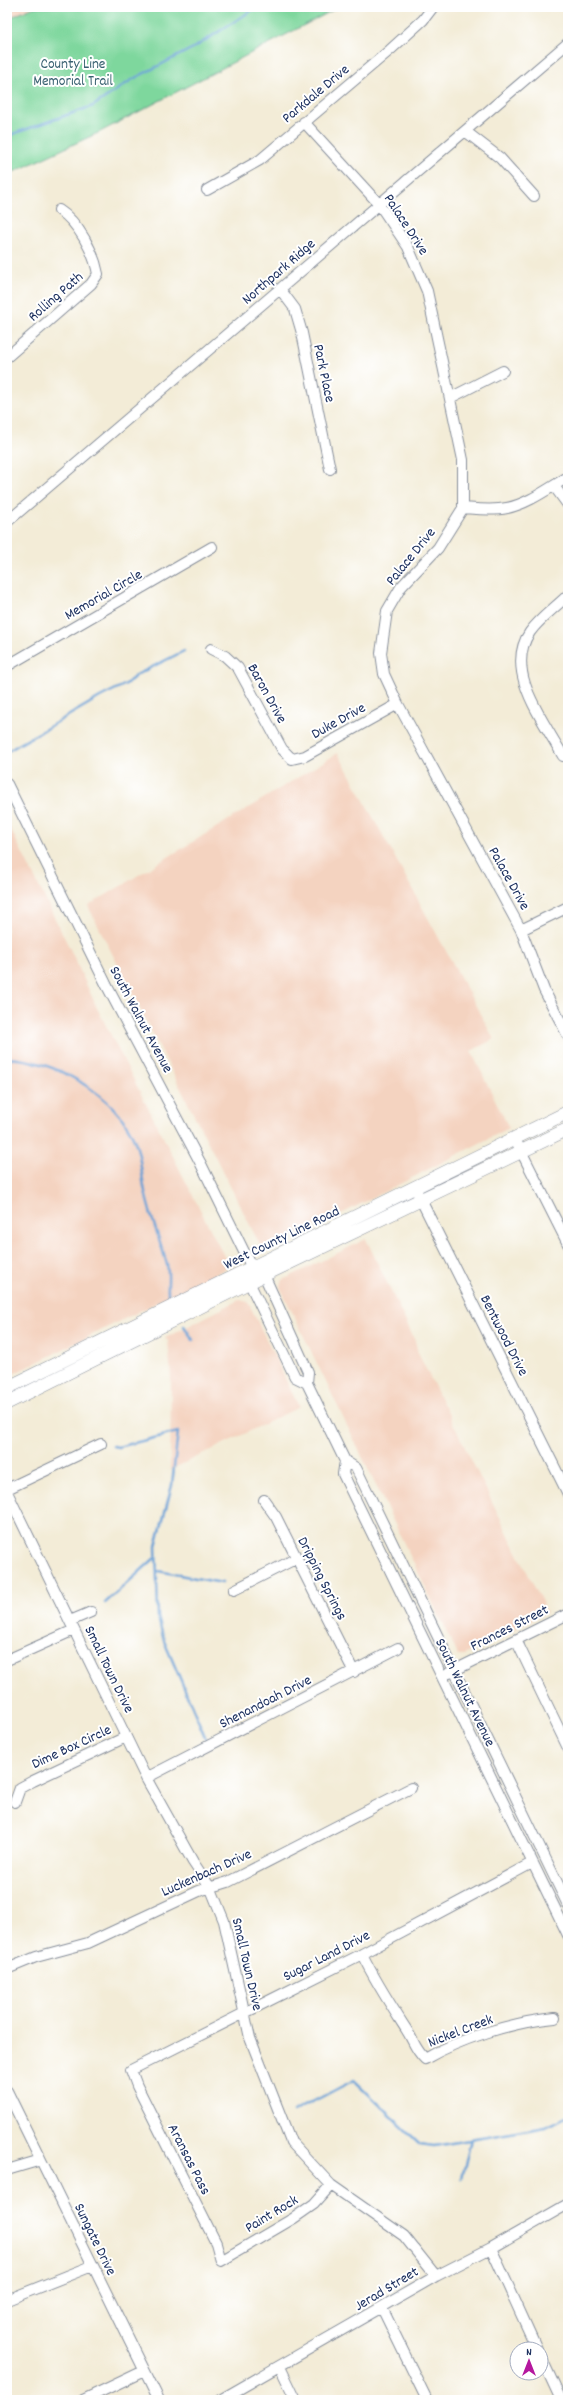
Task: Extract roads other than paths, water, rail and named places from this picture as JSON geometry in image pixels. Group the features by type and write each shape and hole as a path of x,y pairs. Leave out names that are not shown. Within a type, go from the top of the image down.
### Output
{"main road":[{"name":"West County Line Road","path":"7,1402 264,1275 419,1194 515,1139 568,1112"},
{"name":"West County Line Road","path":"7,1388 252,1268 419,1194 521,1152 568,1129"}],"street":[{"name":"Parkdale Drive","path":"207,190 260,160 390,50 423,20 433,7"},
{"name":"Northpark Ridge","path":"7,522 568,44"},
{"name":"Palace Drive","path":"304,122 379,204 408,247 427,291 463,460 463,508 450,531 401,588 387,611 381,653 384,674 398,704 521,930 544,990 568,1036"},
{"path":"465,131 500,158 534,196"},
{"name":"Rolling Path","path":"7,357 91,284 98,274 78,227 59,210"},
{"name":"Park Place","path":"280,289 295,309 302,333 330,469"},
{"path":"450,398 503,371"},
{"path":"463,508 492,510 508,508 526,501 568,477"},
{"path":"554,486 568,505"},
{"name":"Memorial Circle","path":"7,666 212,547"},
{"path":"563,756 525,687 520,662 522,647 530,631 568,595"},
{"name":"Baron Drive","path":"210,649 225,656 238,668 282,749 292,759"},
{"name":"Duke Drive","path":"292,759 305,756 398,704"},
{"name":"South Walnut Avenue","path":"7,784 108,988 200,1162 252,1268"},
{"path":"521,930 568,907"},
{"path":"515,1139 568,1244"},
{"name":"Bentwood Drive","path":"419,1194 568,1494"},
{"path":"249,1282 252,1268 264,1275"},
{"name":"South Walnut Avenue","path":"264,1275 308,1372 307,1383 345,1461 356,1468 568,1905"},
{"name":"South Walnut Avenue","path":"249,1282 296,1377 307,1383"},
{"path":"7,1491 100,1444"},
{"name":"South Walnut Avenue","path":"345,1461 343,1474 568,1935"},
{"name":"Small Town Drive","path":"7,1491 146,1778 193,1862 210,1887 224,1921 250,2038 291,2142 331,2185 404,2236 436,2276"},
{"name":"Dripping Springs","path":"264,1500 297,1558 354,1672"},
{"path":"234,1590 297,1558"},
{"name":"Small Town Drive","path":"72,1625 90,1612"},
{"name":"Frances Street","path":"441,1676 455,1671 568,1614"},
{"path":"7,1660 72,1625"},
{"path":"516,1640 568,1748"},
{"name":"Shenandoah Drive","path":"146,1778 398,1648"},
{"name":"Dime Box Circle","path":"15,1802 20,1788 126,1737"},
{"name":"Luckenbach Drive","path":"7,1969 36,1957 88,1943 210,1887 228,1882 411,1788"},
{"name":"Sugar Land Drive","path":"131,2070 244,2015 532,1863"},
{"name":"Nickel Creek","path":"362,1954 378,1987 406,2030 414,2048 425,2059 443,2049 526,2021 555,2018"},
{"name":"Aransas Pass","path":"131,2070 137,2086 216,2243 221,2261"},
{"name":"Sungate Drive","path":"7,2091 159,2400"},
{"path":"7,2170 41,2160"},
{"name":"Paint Rock","path":"221,2261 299,2215 314,2204 331,2185"},
{"name":"Jerad Street","path":"220,2400 280,2367 436,2276 491,2248 568,2204"},
{"path":"491,2248 533,2341"},
{"path":"7,2300 92,2266"},
{"path":"382,2308 427,2400"},
{"path":"280,2367 296,2400"},
{"path":"83,2400 144,2372"},
{"path":"549,2374 561,2400"}],"waterway":[{"path":"7,136 93,106 133,79 195,47 257,7"},
{"path":"8,751 100,697 126,684 138,674 184,651"},
{"path":"7,1058 25,1060 44,1065 81,1082 98,1094 113,1108 125,1123 137,1146 148,1205 167,1265 169,1298"},
{"path":"184,1326 193,1340"},
{"path":"113,1446 118,1447 178,1432 172,1485 156,1546 158,1617 164,1641 206,1739"},
{"path":"105,1603 156,1557"},
{"path":"158,1571 222,1583"},
{"path":"293,2112 354,2080 420,2144 434,2146 546,2127 568,2116"},
{"path":"462,2179 471,2139"}],"park label":[{"name":"County Line Memorial Trail","path":"73,72"}]}
